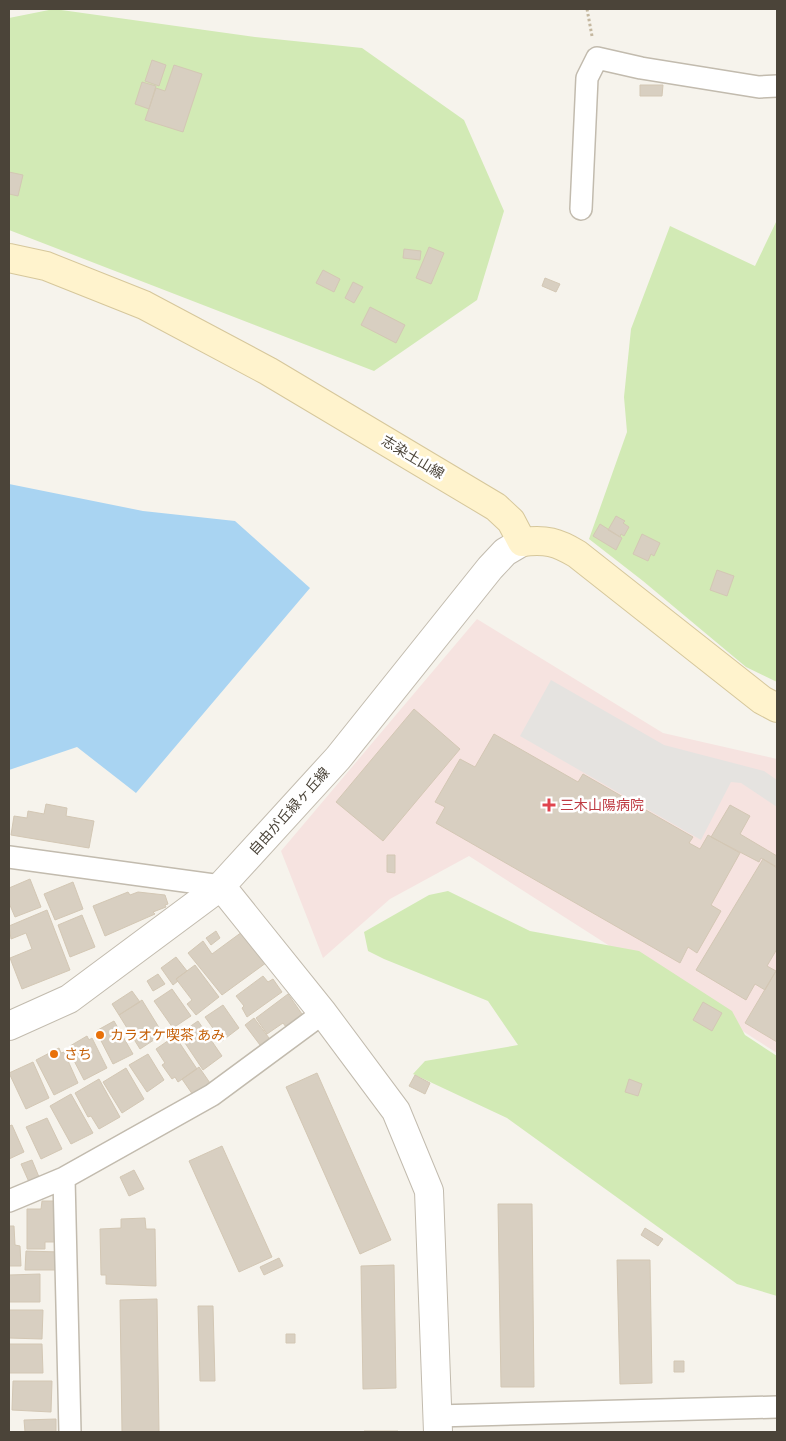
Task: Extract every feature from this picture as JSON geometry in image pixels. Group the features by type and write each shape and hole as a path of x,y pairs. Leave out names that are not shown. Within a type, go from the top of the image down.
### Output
{"main road":[{"name":"志染土山線","path":"9,258 46,266 144,305 268,371 496,507 511,521 522,542"},
{"path":"522,542 536,540 558,543 577,554 762,700 777,708"}],"street":[{"path":"581,209 587,78 597,58 641,68 759,87 777,86"},
{"name":"自由が丘緑ヶ丘線","path":"9,1026 69,999 220,886 338,758 490,568 505,552 522,542"},
{"path":"9,857 220,886 323,1012 396,1112 429,1191 437,1424 777,1406"},
{"path":"9,1201 64,1178 212,1095 323,1012"},
{"path":"64,1178 70,1432"}],"path":[{"path":"587,9 597,58"}],"shaded area":[{"name":"三木山陽病院","path":"477,619 663,733 777,759 777,1053 469,856 390,899 323,958 281,851"},
{"path":"551,680 664,745 764,771 777,780 777,807 741,783 731,782 701,840 520,736"}],"green space":[{"path":"54,9 255,37 362,48 464,120 504,211 477,300 374,371 9,230 9,18"},
{"path":"777,220 777,682 746,667 643,581 589,539 627,432 624,397 631,329 670,226 755,266"},
{"path":"448,891 530,931 639,951 732,1011 745,1035 777,1056 777,1296 737,1284 507,1118 413,1074 425,1061 518,1045 488,1001 368,951 364,932 429,895"}],"water":[{"path":"9,484 143,511 235,521 310,588 136,793 77,747 9,770"}],"building":[{"path":"152,60 166,65 159,86 145,81"},
{"path":"174,65 202,74 183,132 145,120 156,88 165,91"},
{"path":"142,82 156,86 149,109 135,104"},
{"path":"640,85 663,85 662,96 640,96"},
{"path":"9,172 23,175 18,196 9,194"},
{"path":"429,247 444,253 431,284 416,278"},
{"path":"404,249 421,251 420,260 403,258"},
{"path":"323,270 340,279 334,292 316,283"},
{"path":"545,278 560,284 556,292 542,286"},
{"path":"353,282 363,287 354,303 345,298"},
{"path":"370,307 405,325 396,343 361,325"},
{"path":"616,516 625,521 623,523 629,527 624,536 621,534 620,537 608,530"},
{"path":"600,524 622,538 616,550 593,536"},
{"path":"642,534 660,543 654,556 651,554 648,561 633,554"},
{"path":"717,570 734,576 727,596 710,590"},
{"path":"414,709 460,749 383,841 336,802"},
{"path":"494,734 578,782 583,774 693,837 689,843 700,849 708,835 740,853 711,905 721,911 697,953 688,947 680,963 436,823 445,807 435,802 460,759 475,767"},
{"path":"46,804 67,808 66,816 94,821 89,848 11,835 14,816 27,818 28,811 44,814"},
{"path":"730,805 750,816 740,834 777,856 777,867 761,858 759,862 711,837"},
{"path":"387,855 395,855 395,873 387,872"},
{"path":"763,859 777,868 777,949 767,966 776,971 765,990 755,984 746,1000 696,970"},
{"path":"30,879 41,907 15,917 9,903 9,888"},
{"path":"73,882 83,909 55,920 44,894"},
{"path":"128,892 130,895 138,892 165,895 168,904 165,905 166,907 153,912 155,914 105,936 93,906"},
{"path":"47,910 70,970 22,989 10,958 32,949 26,933 11,939 9,926"},
{"path":"82,915 95,947 70,957 58,925"},
{"path":"246,929 270,960 222,995 188,953 203,941 212,954"},
{"path":"216,931 220,938 211,945 206,938"},
{"path":"176,957 187,971 176,979 178,981 173,985 161,968"},
{"path":"195,965 219,997 196,1015 187,1004 192,1000 176,979"},
{"path":"777,969 777,1042 745,1023"},
{"path":"158,974 165,984 153,991 147,981"},
{"path":"263,976 268,982 273,979 282,992 247,1017 242,1008 244,1006 236,996"},
{"path":"172,989 191,1016 173,1028 154,1001"},
{"path":"132,991 140,1002 119,1015 112,1004"},
{"path":"288,994 302,1014 286,1027 283,1023 267,1034 256,1018"},
{"path":"142,1000 163,1034 140,1049 119,1015"},
{"path":"703,1002 722,1013 712,1031 693,1020"},
{"path":"223,1005 239,1028 222,1041 205,1017"},
{"path":"254,1018 272,1042 263,1049 245,1025"},
{"path":"114,1021 133,1054 113,1064 96,1031"},
{"path":"198,1021 222,1056 203,1070 179,1034"},
{"path":"87,1036 89,1040 92,1038 107,1068 84,1080 69,1051 72,1049 70,1046"},
{"path":"175,1036 197,1069 178,1082 175,1077 172,1079 162,1065 165,1063 156,1049"},
{"path":"59,1048 61,1053 64,1052 78,1083 54,1095 36,1060"},
{"path":"148,1054 164,1080 147,1092 129,1065"},
{"path":"33,1062 49,1098 26,1109 9,1073"},
{"path":"199,1067 210,1083 193,1095 182,1079"},
{"path":"126,1068 144,1099 122,1113 103,1082"},
{"path":"317,1073 391,1240 360,1254 286,1087"},
{"path":"415,1075 430,1083 425,1094 409,1086"},
{"path":"99,1079 120,1117 99,1129 91,1116 88,1117 75,1093"},
{"path":"629,1079 642,1084 638,1096 625,1092"},
{"path":"71,1094 93,1133 71,1144 50,1106"},
{"path":"47,1118 62,1149 41,1159 26,1127"},
{"path":"12,1125 24,1152 9,1159 9,1126"},
{"path":"222,1146 272,1257 239,1272 189,1161"},
{"path":"32,1160 39,1177 29,1182 21,1164"},
{"path":"134,1170 144,1189 129,1196 120,1177"},
{"path":"42,1201 56,1201 58,1242 45,1242 45,1249 27,1249 27,1209 41,1209"},
{"path":"498,1204 532,1204 534,1387 501,1387"},
{"path":"145,1218 146,1229 155,1229 156,1286 106,1284 106,1275 101,1275 100,1229 121,1228 121,1219"},
{"path":"9,1226 14,1226 15,1245 20,1246 21,1266 9,1266"},
{"path":"645,1228 663,1239 658,1246 641,1235"},
{"path":"26,1251 60,1252 60,1270 25,1270"},
{"path":"279,1258 283,1266 264,1275 260,1267"},
{"path":"617,1260 650,1260 652,1383 620,1384"},
{"path":"394,1265 396,1388 363,1389 361,1266"},
{"path":"40,1274 40,1302 9,1302 9,1275"},
{"path":"157,1299 159,1432 122,1432 120,1300"},
{"path":"198,1306 213,1306 215,1381 200,1381"},
{"path":"9,1310 43,1310 42,1339 9,1338"},
{"path":"286,1334 295,1334 295,1343 286,1343"},
{"path":"9,1344 42,1344 43,1373 9,1373"},
{"path":"674,1361 684,1361 684,1372 674,1372"},
{"path":"13,1381 52,1381 51,1412 12,1410"},
{"path":"56,1419 56,1432 25,1432 24,1420"},
{"path":"398,1431 398,1432 364,1432"}],"place":[{"name":"三木山陽病院","path":"549,805"},
{"name":"カラオケ喫茶 あみ","path":"100,1035"},
{"name":"さち","path":"54,1054"}]}
